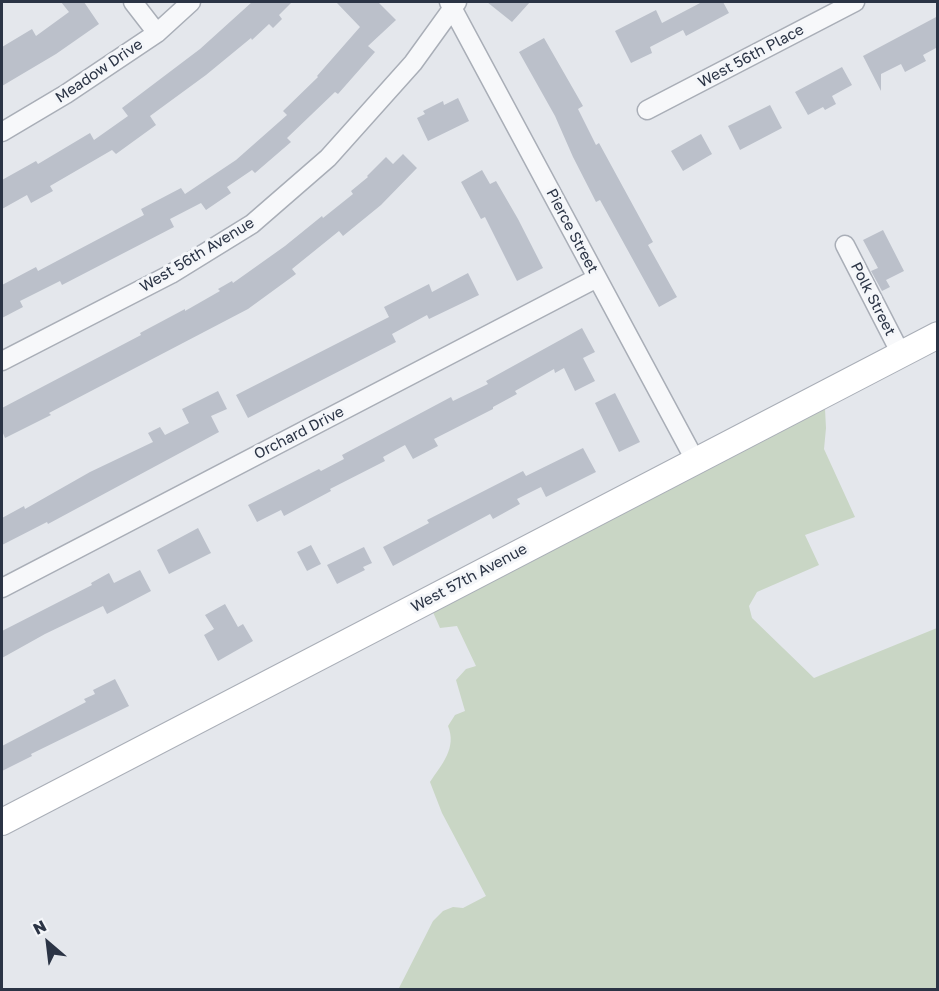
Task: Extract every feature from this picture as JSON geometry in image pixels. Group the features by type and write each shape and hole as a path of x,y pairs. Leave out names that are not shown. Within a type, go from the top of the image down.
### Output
{"street":[{"path":"133,2 157,33"},
{"name":"Meadow Drive","path":"2,132 66,94 157,33 191,2"},
{"name":"West 56th Place","path":"647,110 855,2"},
{"name":"Pierce Street","path":"453,4 695,460"},
{"name":"West 56th Avenue","path":"2,361 171,274 252,224 328,158 413,63 453,4"},
{"name":"Polk Street","path":"845,245 901,354"},
{"name":"Orchard Drive","path":"2,588 597,278"},
{"name":"West 57th Avenue","path":"2,822 938,335"}],"green space":[{"path":"825,409 824,449 855,517 805,535 819,565 757,592 749,606 752,618 814,678 937,628 937,989 398,990 433,921 443,911 453,907 463,908 486,896 442,813 430,782 447,756 451,742 448,726 455,715 465,711 456,680 466,669 476,666 457,626 440,628 432,610"}],"building":[{"path":"61,2 84,2 99,24 56,54 2,86 2,47 32,29 36,36 69,12"},
{"path":"252,2 292,2 279,15 282,19 273,28 269,24 252,40 251,38 150,116 156,125 116,154 112,150 50,186 53,191 31,203 27,195 2,209 2,180 36,161 38,164 90,133 94,140 128,116 122,108 200,49"},
{"path":"336,2 378,2 396,20 368,46 375,52 338,94 335,92 287,138 291,142 255,173 252,170 227,187 231,193 206,210 201,203 170,219 174,227 62,285 60,281 20,301 23,307 2,318 2,285 36,267 38,271 144,215 141,209 181,188 185,194 236,160 287,115 283,111 318,77 360,27"},
{"path":"487,2 530,2 512,22"},
{"path":"702,2 723,2 729,13 686,36 683,30 650,47 652,53 631,63 615,31 656,10 662,23"},
{"path":"938,16 938,51 936,48 923,55 926,61 905,72 901,64 881,74 881,91 863,56"},
{"path":"544,38 583,106 578,109 596,145 599,143 653,242 648,245 677,297 659,307 600,200 596,202 555,116 519,52"},
{"path":"842,67 852,85 832,96 836,104 825,110 823,107 808,115 795,92"},
{"path":"458,98 469,121 428,141 417,118 425,114 423,111 443,101 444,105"},
{"path":"770,105 782,128 740,150 728,126"},
{"path":"701,134 712,154 683,171 671,151"},
{"path":"403,154 417,168 381,205 343,236 339,231 292,269 296,274 248,309 5,438 2,431 2,408 141,335 140,333 185,309 185,311 220,291 218,289 232,281 233,283 353,194 351,191 368,177 386,157 393,164"},
{"path":"482,170 490,184 496,181 543,268 517,281 485,217 481,219 461,182"},
{"path":"883,230 904,271 886,280 890,287 882,291 871,271 878,268 863,240"},
{"path":"468,273 479,295 429,319 427,315 392,334 396,342 248,418 236,395 389,317 384,307 429,284 432,292"},
{"path":"582,328 595,352 583,358 595,381 575,391 564,368 555,373 554,369 515,391 517,394 493,409 434,439 438,446 413,459 405,445 383,457 385,461 284,516 281,510 257,522 248,505 344,459 342,455 451,397 453,401 488,384 486,381"},
{"path":"218,391 227,409 211,416 219,432 48,524 47,522 2,545 2,518 24,506 25,509 90,472 153,442 148,433 160,427 165,435 189,423 182,409"},
{"path":"615,393 640,442 619,452 595,403"},
{"path":"583,448 596,472 546,497 541,487 517,499 520,504 493,519 490,514 393,566 383,547 429,523 427,520 523,471 526,476"},
{"path":"198,528 211,553 169,574 157,550"},
{"path":"311,545 321,564 307,571 297,552"},
{"path":"364,547 372,563 363,567 365,570 337,584 327,565"},
{"path":"140,570 151,591 107,614 103,606 2,658 2,631 92,585 91,583 109,573 114,583"},
{"path":"225,604 238,627 243,624 253,641 218,661 204,635 214,629 205,615"},
{"path":"115,679 129,706 31,754 32,756 2,771 2,746 86,702 84,699 95,694 93,690"}]}
